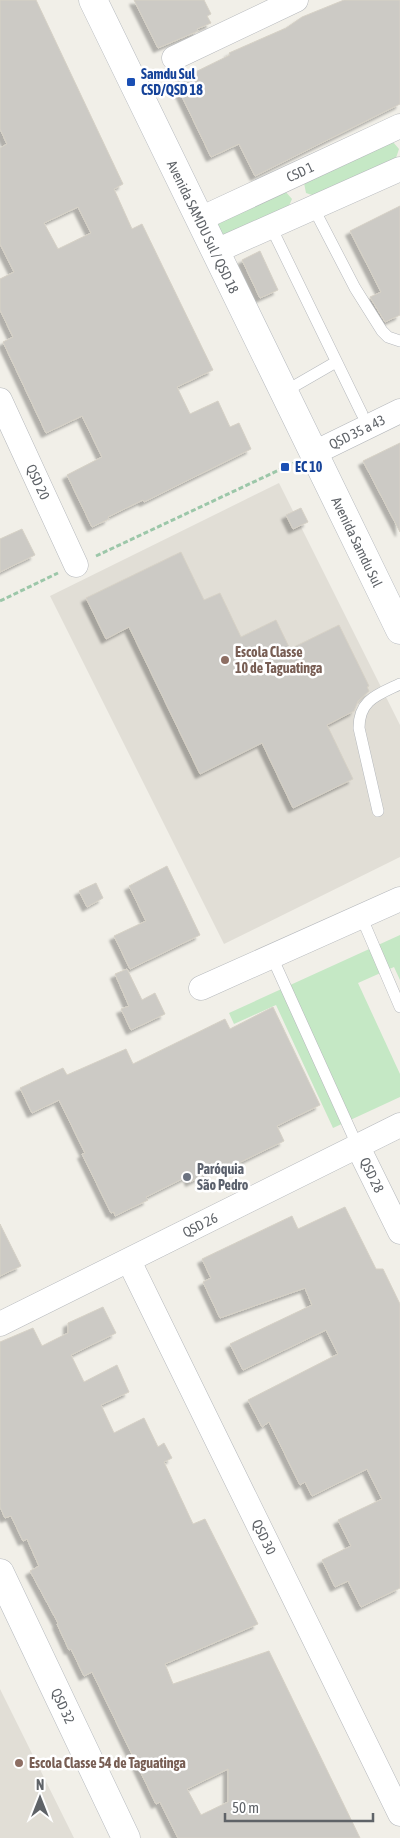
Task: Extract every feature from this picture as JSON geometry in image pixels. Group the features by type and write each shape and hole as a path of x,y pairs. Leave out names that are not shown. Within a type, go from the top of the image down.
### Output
{"street":[{"name":"Avenida SAMDU Sul / QSD 18","path":"93,0 314,453"},
{"path":"174,58 255,9 296,0"},
{"name":"CSD 1","path":"200,219 400,126"},
{"path":"216,252 400,169"},
{"path":"289,177 309,209"},
{"name":"QSD 20","path":"0,400 76,565"},
{"name":"QSD 35 a 43","path":"314,453 400,411"},
{"name":"Avenida Samdu Sul","path":"314,453 400,630"},
{"path":"201,988 400,899"},
{"name":"QSD 26","path":"0,1324 400,1125"},
{"name":"QSD 28","path":"357,1145 400,1232"},
{"name":"QSD 30","path":"129,1261 400,1814"},
{"name":"QSD 32","path":"0,1573 123,1837"}],"lane":[{"path":"309,209 382,331 388,337 400,341"},
{"path":"271,227 362,414"},
{"path":"284,392 336,362"},
{"path":"378,811 359,728 359,715 368,700 400,684"},
{"path":"361,916 400,1006"},
{"path":"272,957 357,1145"}],"path":[{"path":"0,601 314,453"}],"shaded area":[{"name":"Escola Classe 10 de Taguatinga","path":"279,483 400,725 400,857 224,944 50,596"},
{"name":"Escola Classe 54 de Taguatinga","path":"0,1689 74,1838 0,1838"}],"green space":[{"path":"393,142 399,149 396,158 315,196 306,193 304,183"},
{"path":"285,191 292,199 288,208 222,236 216,223"},
{"path":"400,935 400,980 394,967 358,983 400,1074 400,1097 333,1128 276,1005 234,1024 229,1013"}],"building":[{"path":"0,0 36,0 123,184 114,189 132,229 142,224 213,370 177,387 190,414 218,401 230,427 239,423 251,449 144,502 143,500 108,517 109,519 92,527 67,475 102,457 82,416 46,433 3,342 13,337 0,310 0,279 14,272 0,244 0,148 7,144 0,129","holes":["78,207 91,233 58,249 44,223"]},
{"path":"134,0 204,0 211,14 207,16 211,23 197,29 198,31 158,48"},
{"path":"344,0 400,0 400,104 255,176 239,144 211,157 175,82 230,55 229,53 286,28 302,17"},
{"path":"400,206 400,315 385,322 370,297 381,292 350,231"},
{"path":"260,251 278,290 260,298 242,260"},
{"path":"400,443 400,532 363,461"},
{"path":"301,508 308,522 293,529 286,515"},
{"path":"22,529 35,555 0,572 0,539"},
{"path":"181,552 204,600 220,593 241,637 276,620 290,649 339,625 369,686 367,687 369,691 358,701 354,711 327,725 353,779 293,808 262,743 200,774 129,627 106,639 86,598"},
{"path":"167,866 200,935 130,969 114,936 146,921 129,886"},
{"path":"96,883 103,898 87,907 79,891"},
{"path":"127,969 142,1000 155,993 165,1014 131,1030 121,1009 129,1006 115,974"},
{"path":"273,1007 320,1105 277,1126 284,1141 226,1169 225,1165 190,1182 188,1176 146,1197 148,1200 115,1216 114,1212 111,1213 82,1154 85,1153 59,1100 32,1113 20,1088 63,1068 67,1075 126,1049 133,1064 225,1019 230,1029"},
{"path":"345,1207 376,1269 383,1269 400,1304 400,1588 361,1607 348,1581 335,1587 322,1560 351,1546 338,1520 382,1499 367,1469 312,1496 305,1482 300,1485 269,1422 262,1427 248,1400 338,1354 326,1330 243,1370 230,1344 312,1305 305,1288 220,1318 203,1282 211,1278 202,1259 292,1216 298,1229"},
{"path":"0,1224 21,1266 0,1276"},
{"path":"103,1307 116,1333 71,1355 84,1382 117,1365 129,1392 101,1405 114,1433 144,1418 158,1447 164,1443 172,1458 164,1462 193,1524 205,1519 258,1624 165,1664 173,1684 269,1651 360,1838 178,1838 160,1802 156,1804 92,1672 84,1676 30,1571 39,1566 27,1539 23,1541 11,1516 5,1518 0,1507 0,1342 33,1328 42,1346 68,1333 68,1323","holes":["228,1769 228,1802 201,1815 187,1789"]}],"place":[{"name":"Samdu Sul CSD/QSD 18","path":"131,82"},
{"name":"EC 10","path":"285,467"},
{"name":"Escola Classe 10 de Taguatinga","path":"225,660"},
{"name":"Paróquia São Pedro","path":"187,1177"},
{"name":"Escola Classe 54 de Taguatinga","path":"19,1763"}]}
